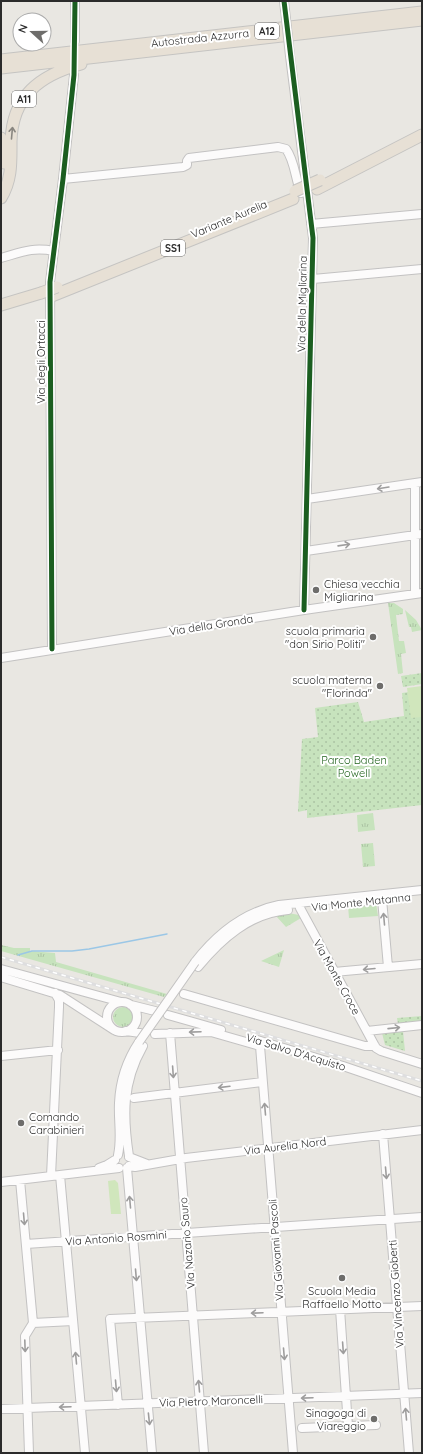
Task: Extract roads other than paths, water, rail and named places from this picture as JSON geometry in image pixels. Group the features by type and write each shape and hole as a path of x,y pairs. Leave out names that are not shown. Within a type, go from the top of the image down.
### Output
{"highway":[{"name":"Autostrada Azzurra","path":"1,60 422,12"},
{"name":"Autostrada Azzurra","path":"1,68 422,20"},
{"name":"A11","path":"1,198 6,189 11,173 14,121 19,107 29,92 39,82 56,72 114,54"},
{"name":"Variante Aurelia","path":"319,184 347,167 422,127"},
{"name":"Variante Aurelia","path":"3,308 55,292 189,236 294,195 422,135"},
{"path":"1,138 5,156 1,182"}],"street":[{"path":"75,1 75,41"},
{"name":"Via della Migliarina","path":"284,1 313,238 304,610"},
{"name":"Via degli Ortacci","path":"52,649 50,282 74,75"},
{"path":"63,179 183,167 187,165 189,158 278,147 286,149 290,154 297,184 309,208"},
{"path":"311,224 422,214"},
{"path":"1,258 14,253 33,249 54,251"},
{"path":"313,279 422,269"},
{"path":"307,499 418,482 419,594"},
{"path":"306,551 419,534"},
{"name":"Via della Gronda","path":"1,658 304,610 419,594"},
{"name":"Via Monte Matanna","path":"302,905 422,890"},
{"name":"Via Monte Matanna","path":"302,905 422,895"},
{"path":"382,899 388,967"},
{"path":"125,1167 116,1164 116,1158 121,1141 119,1103 120,1089 126,1066 141,1037 197,965 219,944 245,924 273,912 302,905"},
{"name":"Via Monte Croce","path":"302,905 334,972 375,1046"},
{"path":"334,972 422,964"},
{"path":"1,969 155,1011 147,1012 136,1020 132,1028 121,1032 114,1030 93,1015 55,993 1,977"},
{"path":"55,993 59,1000 55,1175 66,1241 85,1453"},
{"path":"184,994 365,1046 375,1046 381,1051 422,1064"},
{"path":"98,996 105,1000 109,1010 108,1022 114,1030"},
{"path":"93,1015 101,1016 113,1005 121,1002"},
{"path":"59,1011 61,1007 65,1005 76,1005"},
{"path":"125,1167 131,1162 129,1157 125,1117 126,1092 131,1069 141,1037 135,1010 130,1005"},
{"name":"Via Salvo D'Acquisto","path":"168,1015 252,1038 344,1066 422,1093"},
{"path":"367,1031 422,1025"},
{"path":"126,1031 141,1037"},
{"name":"Via Giovanni Pascoli","path":"170,1033 211,1032 260,1046 287,1398 295,1429 293,1453"},
{"path":"155,1034 170,1033"},
{"name":"Via Nazario Sauro","path":"170,1033 204,1453"},
{"path":"1,1056 58,1050"},
{"path":"134,1098 262,1082"},
{"name":"Via Aurelia Nord","path":"1,1182 135,1167 180,1159 422,1130"},
{"name":"Via Vincenzo Gioberti","path":"382,1134 409,1453"},
{"path":"116,1158 124,1154 129,1157"},
{"name":"Via Aurelia Nord","path":"129,1157 148,1164"},
{"name":"Via Aurelia Nord","path":"85,1172 104,1166 116,1158"},
{"path":"125,1167 133,1237 152,1453"},
{"path":"20,1180 33,1323 25,1336 29,1453"},
{"name":"Via Antonio Rosmini","path":"26,1244 422,1217"},
{"path":"118,1405 110,1319 422,1306"},
{"path":"340,1309 348,1426"},
{"path":"33,1323 73,1321"},
{"name":"Via Pietro Maroncelli","path":"1,1409 422,1393"},
{"path":"295,1429 376,1425"}],"waterway":[{"path":"18,955 32,951 72,951 89,949 167,934"}],"railway":[{"path":"1,957 422,1081"}],"place":[{"name":"Chiesa vecchia Migliarina","path":"316,590"},
{"name":"scuola primaria \"don Sirio Politi\"","path":"373,637"},
{"name":"scuola materna \"Florinda\"","path":"380,686"},
{"name":"Comando Carabinieri","path":"21,1123"},
{"name":"Scuola Media Raffaello Motto","path":"342,1278"},
{"name":"Sinagoga di Viareggio","path":"374,1419"}],"park label":[{"name":"Parco Baden Powell","path":"354,766"}]}
